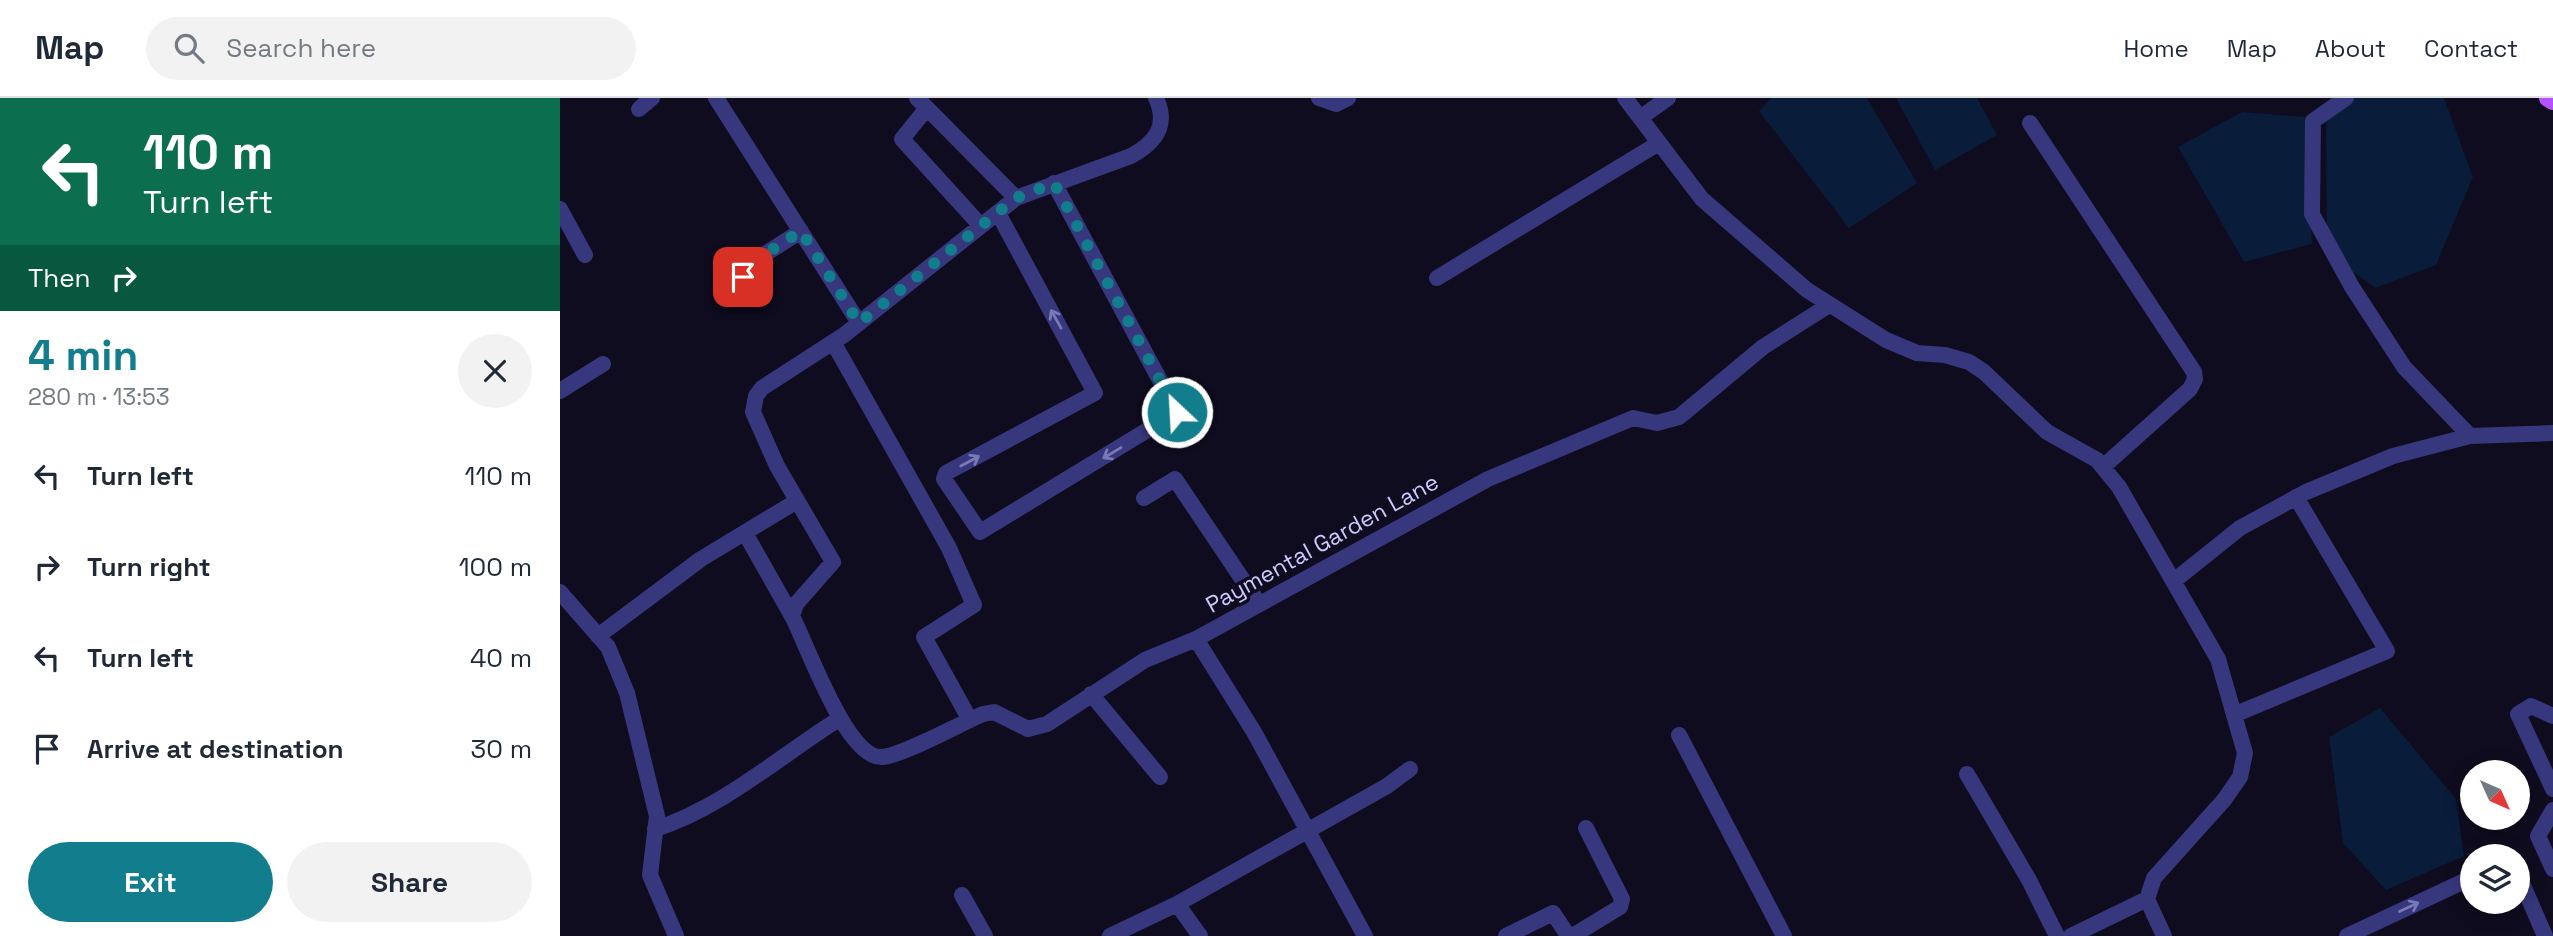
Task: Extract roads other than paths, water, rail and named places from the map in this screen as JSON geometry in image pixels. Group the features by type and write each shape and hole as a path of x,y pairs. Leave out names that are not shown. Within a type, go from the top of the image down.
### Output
{"main road":[{"path":"2548,98 2553,101"}],"street":[{"path":"639,109 652,98"},
{"path":"716,98 859,323"},
{"path":"792,616 796,604 833,562 777,466 753,412 756,397 772,379 859,323 1016,198 1131,156 1147,147 1158,134 1162,121 1156,98"},
{"path":"1319,98 1336,104 1348,98"},
{"path":"1625,98 1702,199 1829,305 1886,340 1917,353 1945,355 1969,362 1984,372 2047,432 2104,466 2175,580 2218,659 2236,714 2245,753 2240,777 2224,800 2154,878 2147,899 2164,936"},
{"path":"1640,118 1668,98"},
{"path":"2346,98 2313,121 2312,214 2352,287 2404,367 2470,436"},
{"path":"981,226 902,139 922,103 1016,198"},
{"path":"2030,123 2194,372 2195,379 2190,389 2104,466"},
{"path":"1437,278 1659,143"},
{"path":"998,213 1095,393 946,473 944,479 979,531 1177,412 1054,183"},
{"path":"560,209 585,255"},
{"path":"746,287 743,277 748,265 801,231"},
{"name":"Paymental Garden Lane","path":"745,533 792,616 839,719 865,752 884,757 994,712 1028,729 1047,724 1145,660 1196,639 1488,478 1633,418 1657,423 1679,417 1763,347 1829,305"},
{"path":"833,342 949,548 974,605 924,637 970,720"},
{"path":"560,391 603,364"},
{"path":"2175,580 2240,528 2296,498 2393,456 2470,436 2553,433"},
{"path":"1144,498 1175,480 1259,604"},
{"path":"2236,714 2387,651 2296,498"},
{"path":"598,636 660,587 797,501"},
{"path":"560,592 608,647 627,693 657,816 650,876 676,936"},
{"path":"1196,639 1254,733 1365,936"},
{"path":"1091,694 1160,777"},
{"path":"2553,716 2531,706 2518,715 2553,789"},
{"path":"655,829 685,819 712,803 839,719"},
{"path":"1679,734 1784,936"},
{"path":"1110,936 1177,904 1387,786 1410,769"},
{"path":"1967,774 2029,880 2057,936"},
{"path":"2553,810 2538,836 2553,869"},
{"path":"1506,936 1553,913 1567,934 1574,935 1620,907 1622,899 1586,828"},
{"path":"2347,936 2460,883"},
{"path":"962,895 985,936"},
{"path":"2071,936 2147,899"},
{"path":"2530,902 2545,936"},
{"path":"1177,904 1200,936"}],"water":[{"path":"1771,98 1867,98 1917,183 1849,228 1759,111"},
{"path":"1896,98 1977,98 1997,135 1935,170"},
{"path":"2356,98 2444,98 2473,177 2436,265 2376,288 2327,254 2326,114"},
{"path":"2242,112 2305,117 2312,244 2244,262 2178,147"},
{"path":"2380,708 2456,799 2462,844 2460,844 2460,858 2386,890 2343,843 2329,737"}]}
